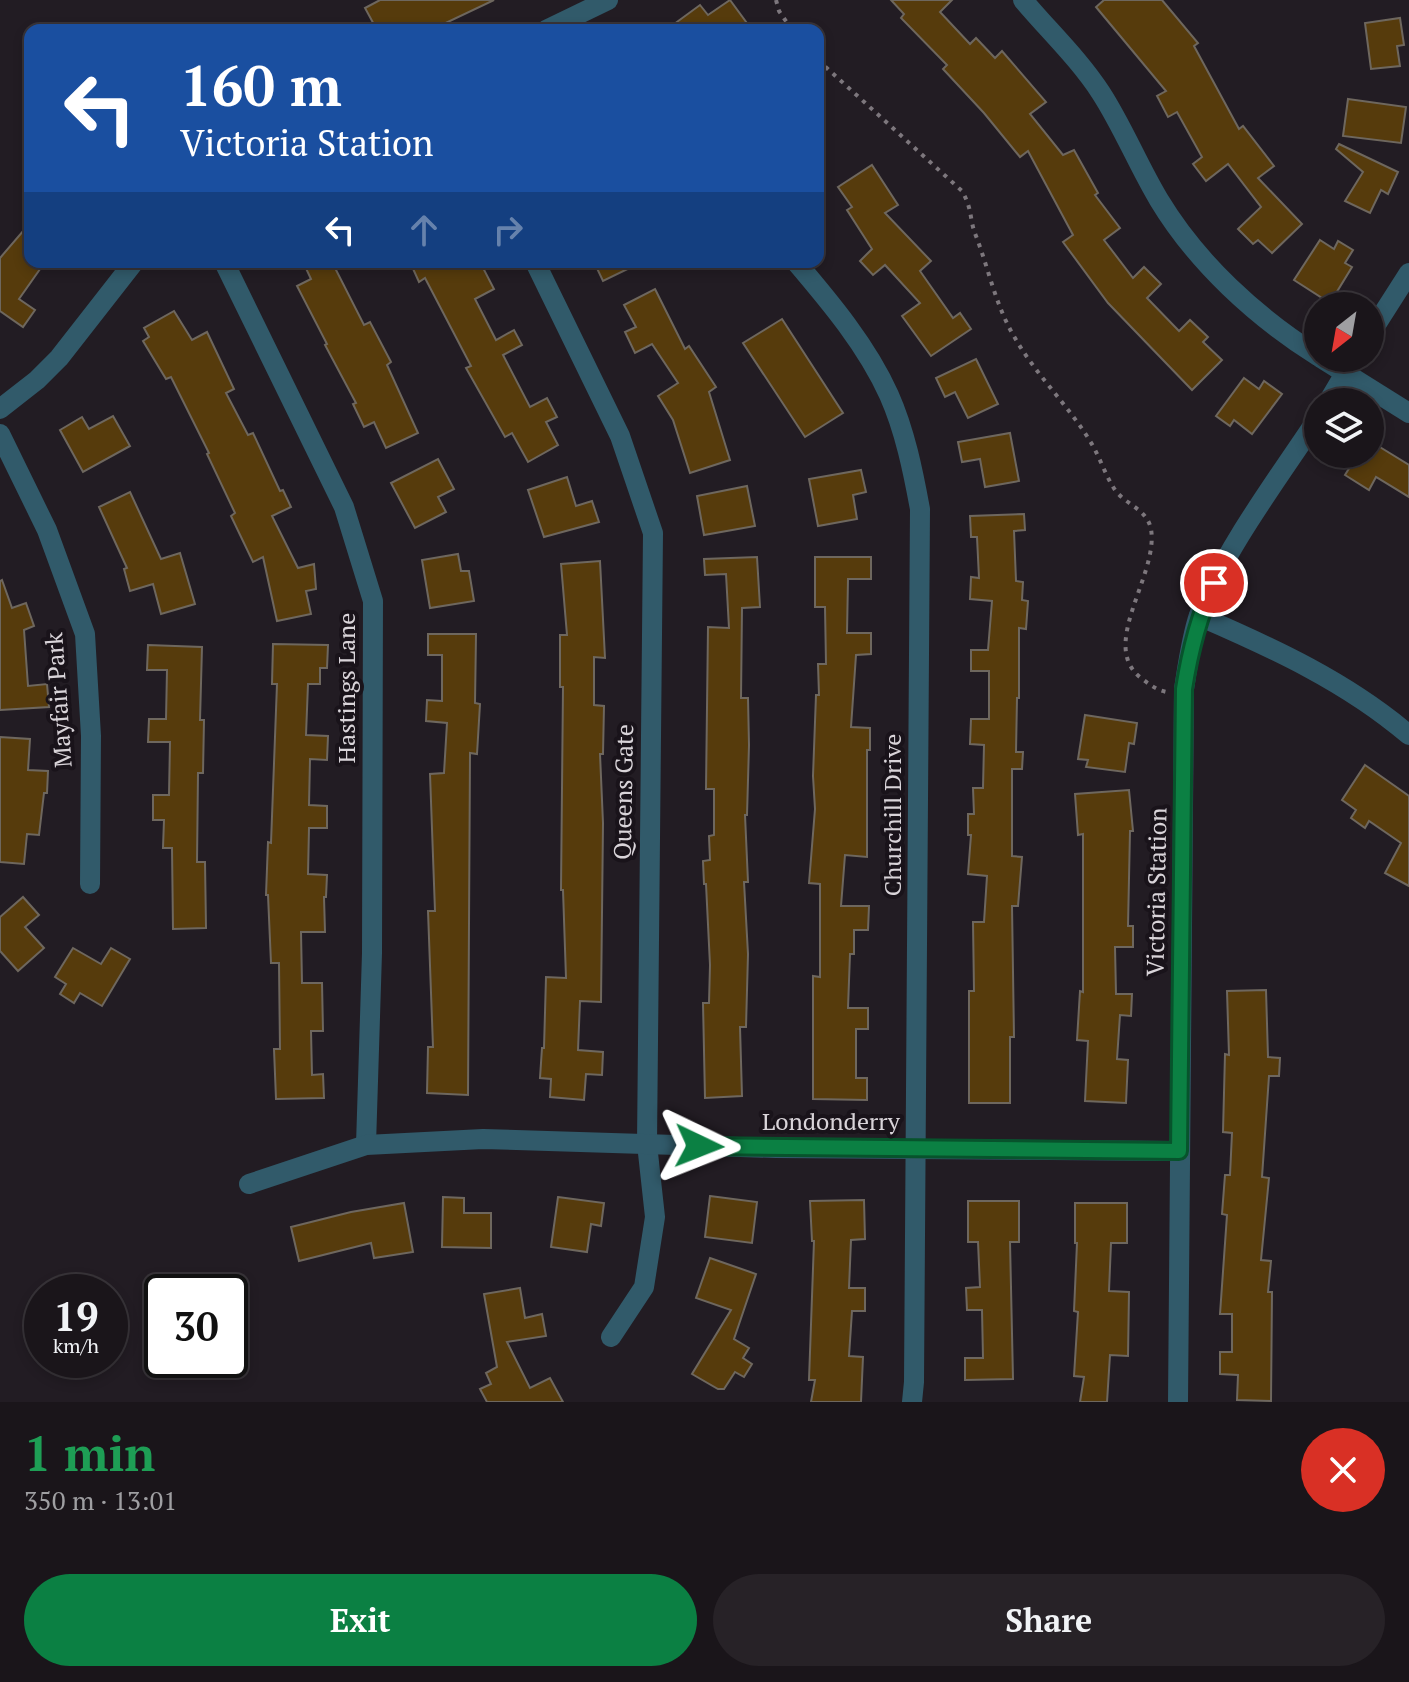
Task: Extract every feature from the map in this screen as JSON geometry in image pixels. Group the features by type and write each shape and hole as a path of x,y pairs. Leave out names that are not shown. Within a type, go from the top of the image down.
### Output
{"street":[{"path":"558,24 608,0"},
{"path":"1023,0 1099,90 1128,137 1142,171 1185,237 1252,309 1304,346"},
{"path":"0,409 59,358 129,268"},
{"name":"Hastings Lane","path":"227,268 344,507 373,601 372,953 366,1145"},
{"name":"Queens Gate","path":"538,268 620,436 653,533 647,1144 655,1217 644,1287 611,1337"},
{"name":"Churchill Drive","path":"801,268 865,352 887,392 914,473 920,509 917,1149 912,1402"},
{"path":"1384,312 1409,273"},
{"path":"1358,372 1409,413"},
{"name":"Mayfair Park","path":"0,434 47,530 85,634 91,736 90,884"},
{"name":"Victoria Station","path":"1178,1402 1184,695 1190,648 1199,616 1227,558 1304,440"},
{"path":"1199,616 1286,654 1383,713 1409,735"},
{"name":"Londonderry","path":"249,1184 366,1145 483,1139 917,1149 1179,1151"}],"path":[{"path":"776,0 788,24"},
{"path":"824,65 962,191 970,206 992,287 1015,338 1090,441 1117,493 1142,511 1151,529 1149,564 1126,633 1124,655 1137,675 1157,690 1184,695"}],"building":[{"path":"380,0 494,0 444,24 374,24 365,8"},
{"path":"730,0 748,24 674,24 700,5 708,15"},
{"path":"891,0 952,0 940,12 970,44 976,38 995,58 1002,51 1046,102 1030,114 1063,155 1074,150 1098,193 1095,195 1120,228 1104,240 1133,278 1144,267 1161,284 1147,298 1179,331 1190,320 1208,337 1203,342 1222,360 1192,390 1108,303 1063,242 1073,235 1028,151 1020,157 943,69 947,65 901,18 904,14"},
{"path":"1104,0 1162,0 1198,43 1194,46 1239,129 1243,126 1274,166 1258,178 1302,224 1272,253 1258,240 1253,244 1238,229 1261,207 1228,164 1206,181 1193,164 1202,157 1177,112 1168,117 1157,96 1166,91 1096,7"},
{"path":"1400,18 1404,45 1397,46 1400,66 1371,69 1365,23"},
{"path":"1348,99 1406,107 1401,143 1343,136"},
{"path":"1339,144 1398,172 1388,194 1381,190 1370,213 1345,201 1363,172 1336,149"},
{"path":"872,165 898,205 885,213 931,261 920,271 953,318 960,313 971,329 931,356 902,316 920,303 885,265 873,275 860,261 872,249 847,210 852,207 838,187"},
{"path":"24,230 24,268 41,268 19,299 35,310 23,327 0,311 0,258"},
{"path":"1320,240 1334,249 1338,241 1353,250 1345,263 1352,267 1337,292 1313,292 1294,280"},
{"path":"306,268 335,268 364,325 370,322 391,362 387,365 418,433 386,448 374,422 364,427 353,404 356,403 297,286 311,279"},
{"path":"413,268 483,268 494,289 475,299 496,340 514,330 522,345 503,355 530,407 547,398 557,417 546,422 558,445 528,462 512,433 505,437 466,368 471,366 425,278 419,282"},
{"path":"597,268 630,268 603,281"},
{"path":"655,289 685,349 689,346 716,387 709,392 730,460 690,473 673,420 658,396 678,383 652,344 635,353 625,332 636,327 624,305"},
{"path":"174,311 192,340 207,332 234,389 226,393 248,435 253,433 280,491 283,490 291,507 272,516 298,568 314,564 316,589 306,591 311,614 277,621 263,557 253,562 231,516 235,513 209,453 171,377 166,379 143,341 149,337 144,328"},
{"path":"782,319 843,413 805,437 743,343"},
{"path":"976,359 998,404 968,418 955,392 945,397 936,378"},
{"path":"1244,378 1259,389 1264,381 1282,394 1252,434 1234,420 1230,426 1216,416"},
{"path":"113,416 130,446 83,472 60,430 82,417 89,429"},
{"path":"1010,433 1019,481 985,487 980,459 962,462 958,442"},
{"path":"1384,450 1409,465 1409,497 1376,477 1369,490 1345,475 1349,468 1384,468"},
{"path":"438,459 454,489 438,497 446,512 415,528 391,483"},
{"path":"861,470 866,492 853,495 857,519 818,526 809,479"},
{"path":"567,477 576,506 592,501 599,522 544,537 528,490"},
{"path":"747,486 755,526 704,535 697,496"},
{"path":"130,492 161,559 180,553 195,604 161,614 153,584 130,591 124,569 127,568 99,507"},
{"path":"1024,514 1025,530 1014,531 1016,581 1023,582 1022,600 1028,601 1026,629 1019,628 1016,752 1023,752 1022,769 1012,769 1012,856 1022,857 1018,906 1012,906 1014,1037 1010,1037 1010,1103 969,1103 969,991 974,991 973,922 984,922 987,876 968,874 971,835 968,835 968,814 974,814 973,788 983,788 984,745 970,744 971,719 989,719 989,671 971,671 971,650 988,650 992,601 970,599 971,577 979,578 977,537 971,537 970,516"},
{"path":"458,554 461,571 469,571 474,601 430,608 422,560"},
{"path":"757,557 760,607 742,608 741,698 748,698 749,745 745,815 748,882 744,882 748,954 746,1027 740,1027 742,1096 705,1098 703,1003 709,1003 710,965 703,861 710,860 709,836 714,835 714,789 706,789 708,627 729,628 726,574 705,575 704,559"},
{"path":"815,557 871,557 871,579 848,579 847,633 871,633 871,654 856,655 851,727 870,728 870,750 867,750 867,857 845,855 841,906 869,906 868,930 854,930 848,1008 868,1008 868,1029 856,1029 856,1078 867,1078 867,1100 813,1099 813,976 820,977 820,884 809,883 815,809 813,776 818,664 826,664 825,607 815,607"},
{"path":"600,561 605,658 594,657 594,705 604,706 603,754 600,754 603,823 601,1002 580,1001 578,1050 603,1052 602,1075 586,1074 584,1100 550,1097 551,1079 540,1078 546,977 566,978 561,890 563,687 560,687 560,635 567,635 561,564"},
{"path":"2,580 12,608 26,603 34,626 24,630 28,686 47,684 49,707 0,710"},
{"path":"428,634 476,634 475,703 480,704 477,754 470,753 468,1095 427,1093 428,1047 433,1047 428,911 435,911 430,774 444,773 447,723 426,721 427,700 442,701 442,655 428,655"},
{"path":"273,644 328,645 327,668 320,668 320,684 308,684 306,735 328,736 327,760 310,759 309,805 327,806 327,828 309,828 308,874 327,875 325,932 301,932 302,983 322,983 323,1031 311,1031 312,1075 323,1074 324,1098 276,1099 274,1049 280,1049 279,963 271,963 266,895 277,684 272,684"},
{"path":"148,645 202,647 200,720 204,720 203,773 198,773 197,862 205,862 206,928 173,929 172,848 163,848 164,820 153,820 153,795 169,795 170,742 148,742 149,719 166,719 167,670 147,670"},
{"path":"1085,715 1137,723 1134,744 1129,743 1125,772 1086,767 1088,760 1078,759"},
{"path":"0,737 30,739 28,770 48,771 39,835 27,834 24,864 0,862"},
{"path":"1365,765 1409,796 1409,886 1385,873 1401,843 1369,821 1365,828 1351,818 1356,810 1342,800"},
{"path":"1129,790 1133,831 1130,831 1128,926 1133,926 1133,947 1115,947 1116,994 1132,994 1131,1016 1120,1015 1117,1059 1128,1060 1126,1103 1085,1101 1088,1041 1077,1040 1080,991 1083,992 1083,834 1078,835 1075,794"},
{"path":"23,897 39,915 25,927 44,948 18,971 0,951 0,917"},
{"path":"73,948 101,964 111,948 130,959 102,1006 80,993 74,1003 60,994 66,984 55,977"},
{"path":"1266,990 1268,1057 1280,1058 1279,1076 1269,1076 1262,1177 1269,1178 1261,1260 1271,1261 1268,1292 1272,1292 1271,1401 1237,1400 1238,1375 1220,1374 1220,1352 1232,1352 1232,1314 1220,1314 1227,1215 1222,1214 1225,1175 1230,1175 1232,1133 1223,1132 1225,1054 1229,1055 1227,991"},
{"path":"710,1196 757,1202 752,1243 705,1237"},
{"path":"443,1197 464,1198 464,1213 491,1213 491,1248 442,1247"},
{"path":"558,1197 604,1203 601,1226 591,1224 587,1252 551,1247"},
{"path":"864,1200 865,1239 851,1240 849,1288 865,1288 865,1311 852,1311 849,1356 863,1357 861,1402 811,1402 815,1380 809,1380 814,1241 810,1201"},
{"path":"968,1201 1019,1201 1019,1242 1010,1242 1013,1379 965,1380 965,1358 983,1358 982,1310 967,1310 966,1288 980,1287 978,1242 968,1242"},
{"path":"404,1203 413,1252 374,1258 371,1243 299,1261 291,1227"},
{"path":"1075,1203 1127,1203 1127,1243 1111,1243 1109,1291 1129,1292 1128,1356 1110,1355 1107,1402 1080,1402 1084,1377 1074,1376 1078,1312 1074,1311"},
{"path":"710,1258 756,1274 734,1339 749,1348 743,1358 752,1364 744,1377 735,1372 724,1389 718,1389 692,1374 731,1310 696,1298"},
{"path":"520,1288 525,1318 542,1314 546,1336 507,1342 530,1388 550,1378 563,1402 487,1402 480,1389 491,1384 486,1373 497,1367 484,1294"}],"route":[{"path":"699,1146 1179,1151 1184,689 1199,616 1214,583"}]}
